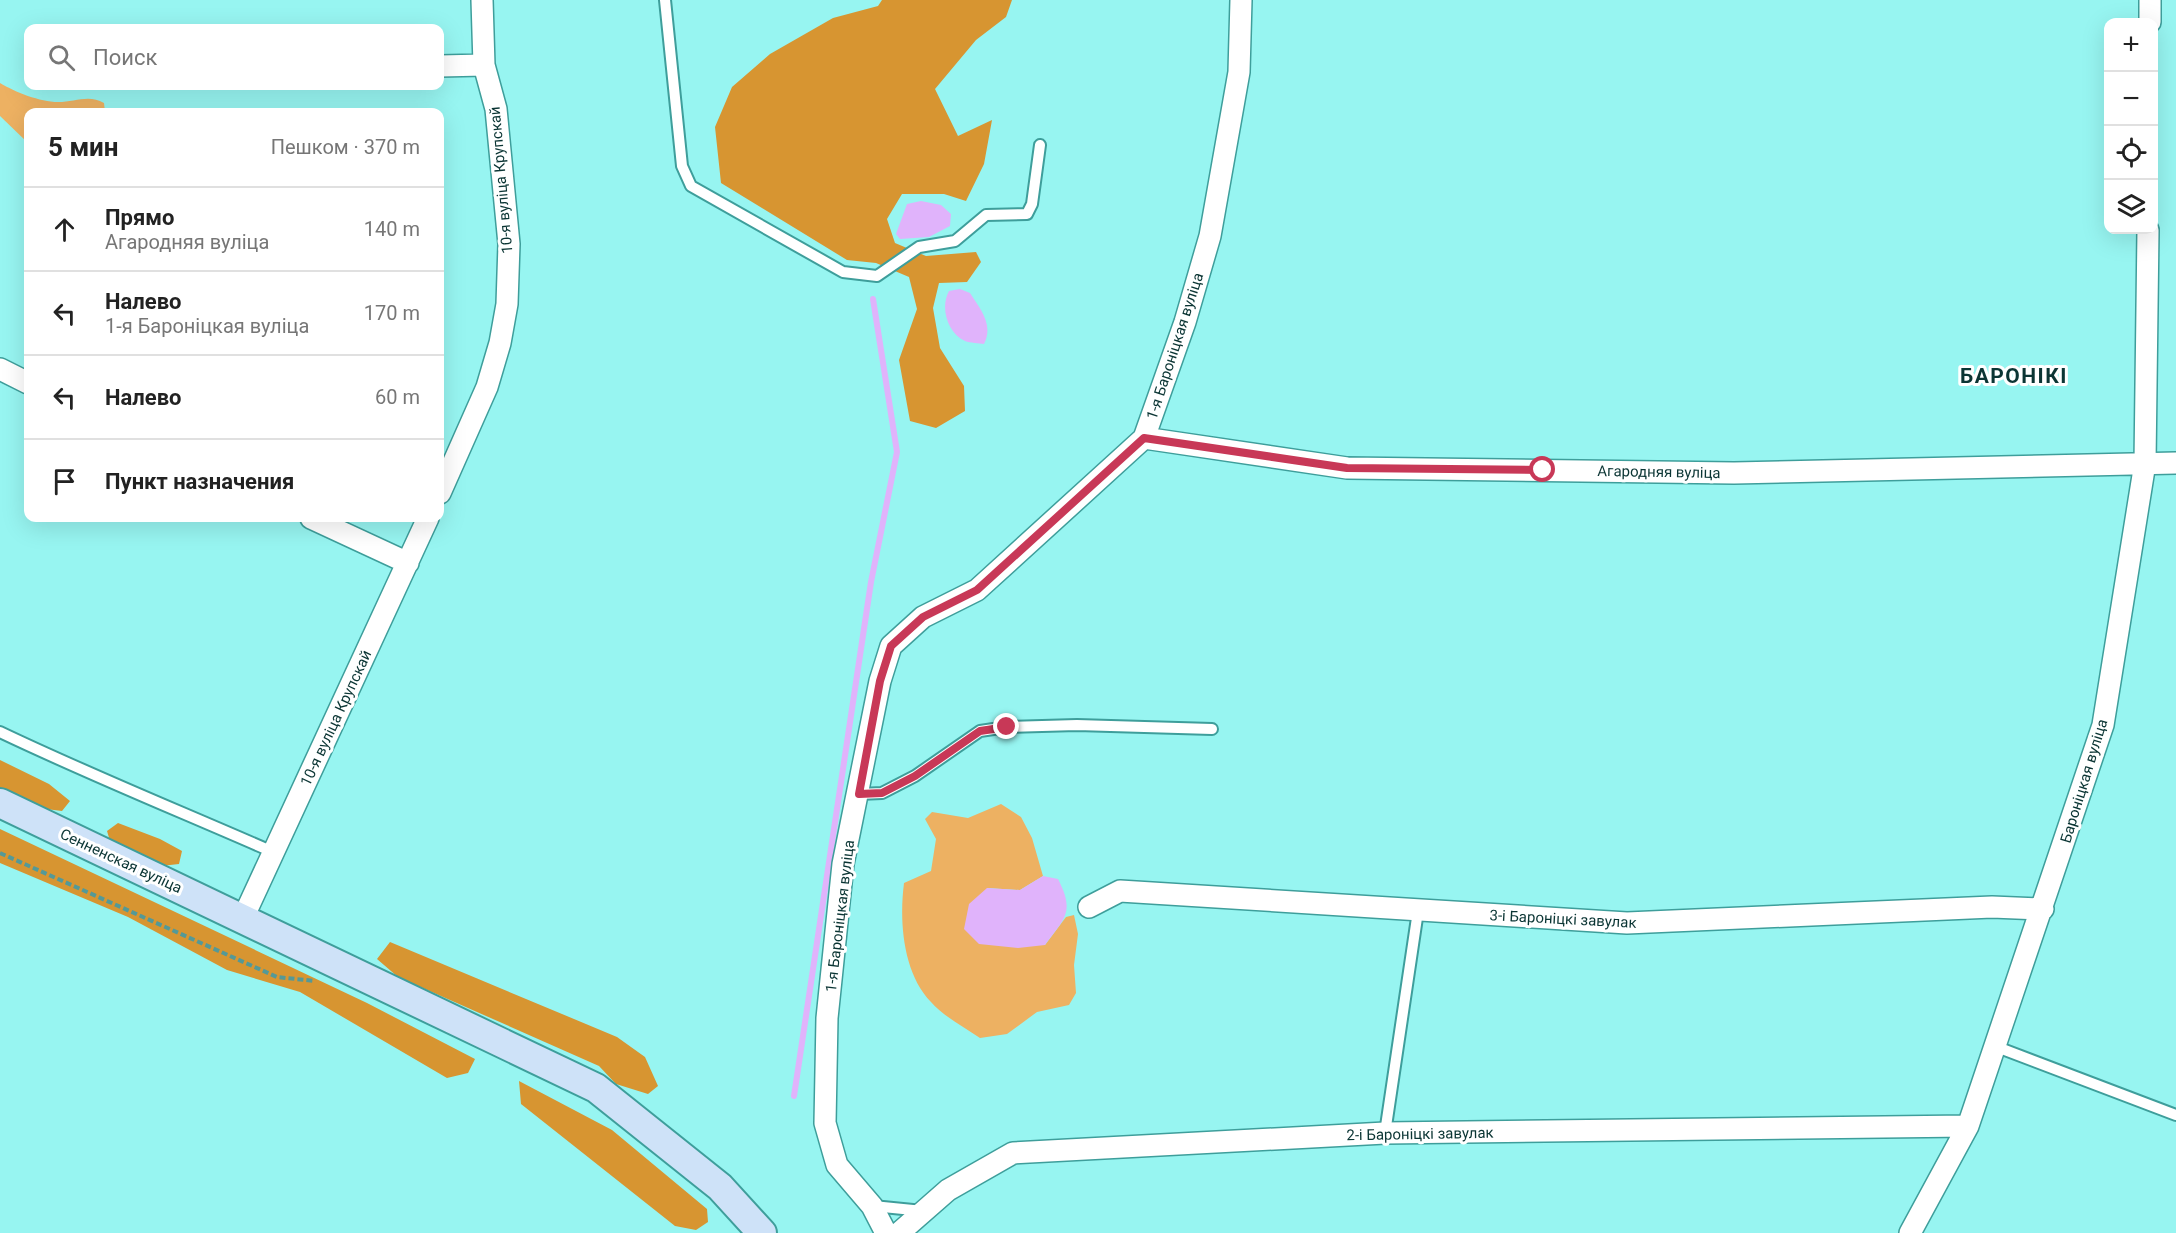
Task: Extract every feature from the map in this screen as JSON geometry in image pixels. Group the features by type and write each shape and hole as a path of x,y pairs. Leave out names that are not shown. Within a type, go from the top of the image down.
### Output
{"main road":[{"name":"Сенненская вуліца","path":"0,803 596,1088 720,1187 762,1233"}],"street":[{"name":"10-я вуліца Крупскай","path":"444,484 487,387 500,343 507,304 508,244 496,109 484,65 483,0"},
{"name":"1-я Бароніцкая вуліца","path":"886,1233 872,1206 837,1165 825,1123 828,1006 843,864 859,794 880,681 891,646 923,617 977,590 1144,438 1185,322 1210,236 1239,72 1241,0"},
{"path":"2150,0 2150,18"},
{"path":"444,66 484,65"},
{"name":"Бароніцкая вуліца","path":"1910,1233 1968,1126 1997,1047 2103,725 2145,463 2148,234"},
{"path":"0,369 24,380"},
{"name":"Агародняя вуліца","path":"1144,438 1347,468 1734,473 2176,463"},
{"path":"320,522 408,563"},
{"name":"10-я вуліца Крупскай","path":"243,918 426,522"},
{"name":"3-і Бароніцкі завулак","path":"1089,907 1120,891 1627,923 1992,908 2043,909"},
{"name":"2-і Бароніцкі завулак","path":"899,1233 948,1190 1013,1153 1385,1133 1968,1126"}],"lane":[{"path":"665,0 682,166 691,186 843,272 877,276 919,247 955,241 986,215 1027,214 1032,204 1040,145"},
{"path":"859,794 882,793 915,776 980,731 1007,727 1077,725 1212,729"},
{"path":"0,732 89,775 155,799 273,852"},
{"path":"1385,1133 1418,911"},
{"path":"1997,1047 2176,1114"},
{"path":"872,1206 925,1211"}],"path":[{"path":"0,853 277,977 319,982"}],"shaded area":[{"path":"882,0 1012,0 1006,17 976,40 935,89 958,136 992,120 984,164 966,201 944,194 902,194 887,219 895,243 926,256 976,252 981,262 967,282 939,283 933,308 940,348 964,386 965,411 936,428 910,421 899,360 917,309 909,277 876,263 847,260 721,183 715,127 732,87 770,54 833,18 878,6"},
{"path":"0,83 20,93 43,100 58,102 93,99 104,103 105,108 24,108 24,139 0,116"},
{"path":"921,201 941,205 951,214 950,226 929,237 900,239 896,234 907,204"},
{"path":"960,289 970,293 987,323 987,337 984,344 965,341 950,326 945,312 946,297 949,291"},
{"path":"0,760 49,784 70,801 62,811 38,808 0,789"},
{"path":"1001,804 1021,817 1032,838 1043,876 1020,890 987,888 1045,945 1066,917 1074,915 1078,934 1074,965 1076,993 1069,1005 1037,1012 1007,1034 980,1038 941,1012 931,1002 914,977 903,930 904,883 931,871 936,839 925,819 932,812 968,818"},
{"path":"118,823 160,839 182,851 179,864 161,866 110,841 107,831"},
{"path":"0,829 367,1003 475,1059 468,1073 447,1078 300,992 227,970 128,917 0,863"},
{"path":"1043,876 1058,879 1067,907 1062,921 1045,945 1018,948 979,944 964,929 969,904 987,888 1020,890"},
{"path":"390,942 617,1037 645,1057 658,1086 648,1094 616,1084 599,1066 398,977 377,959"},
{"path":"519,1081 612,1130 707,1209 708,1222 696,1230 675,1226 521,1104"}],"waterway":[{"path":"794,1096 871,582 897,452 873,299"}],"district":[{"name":"БАРОНІКІ","path":"2014,376"}],"route":[{"path":"1007,727 980,731 915,776 882,793 859,794 880,681 891,646 923,617 977,590 1050,521 1144,438 1347,468 1543,470"}]}
